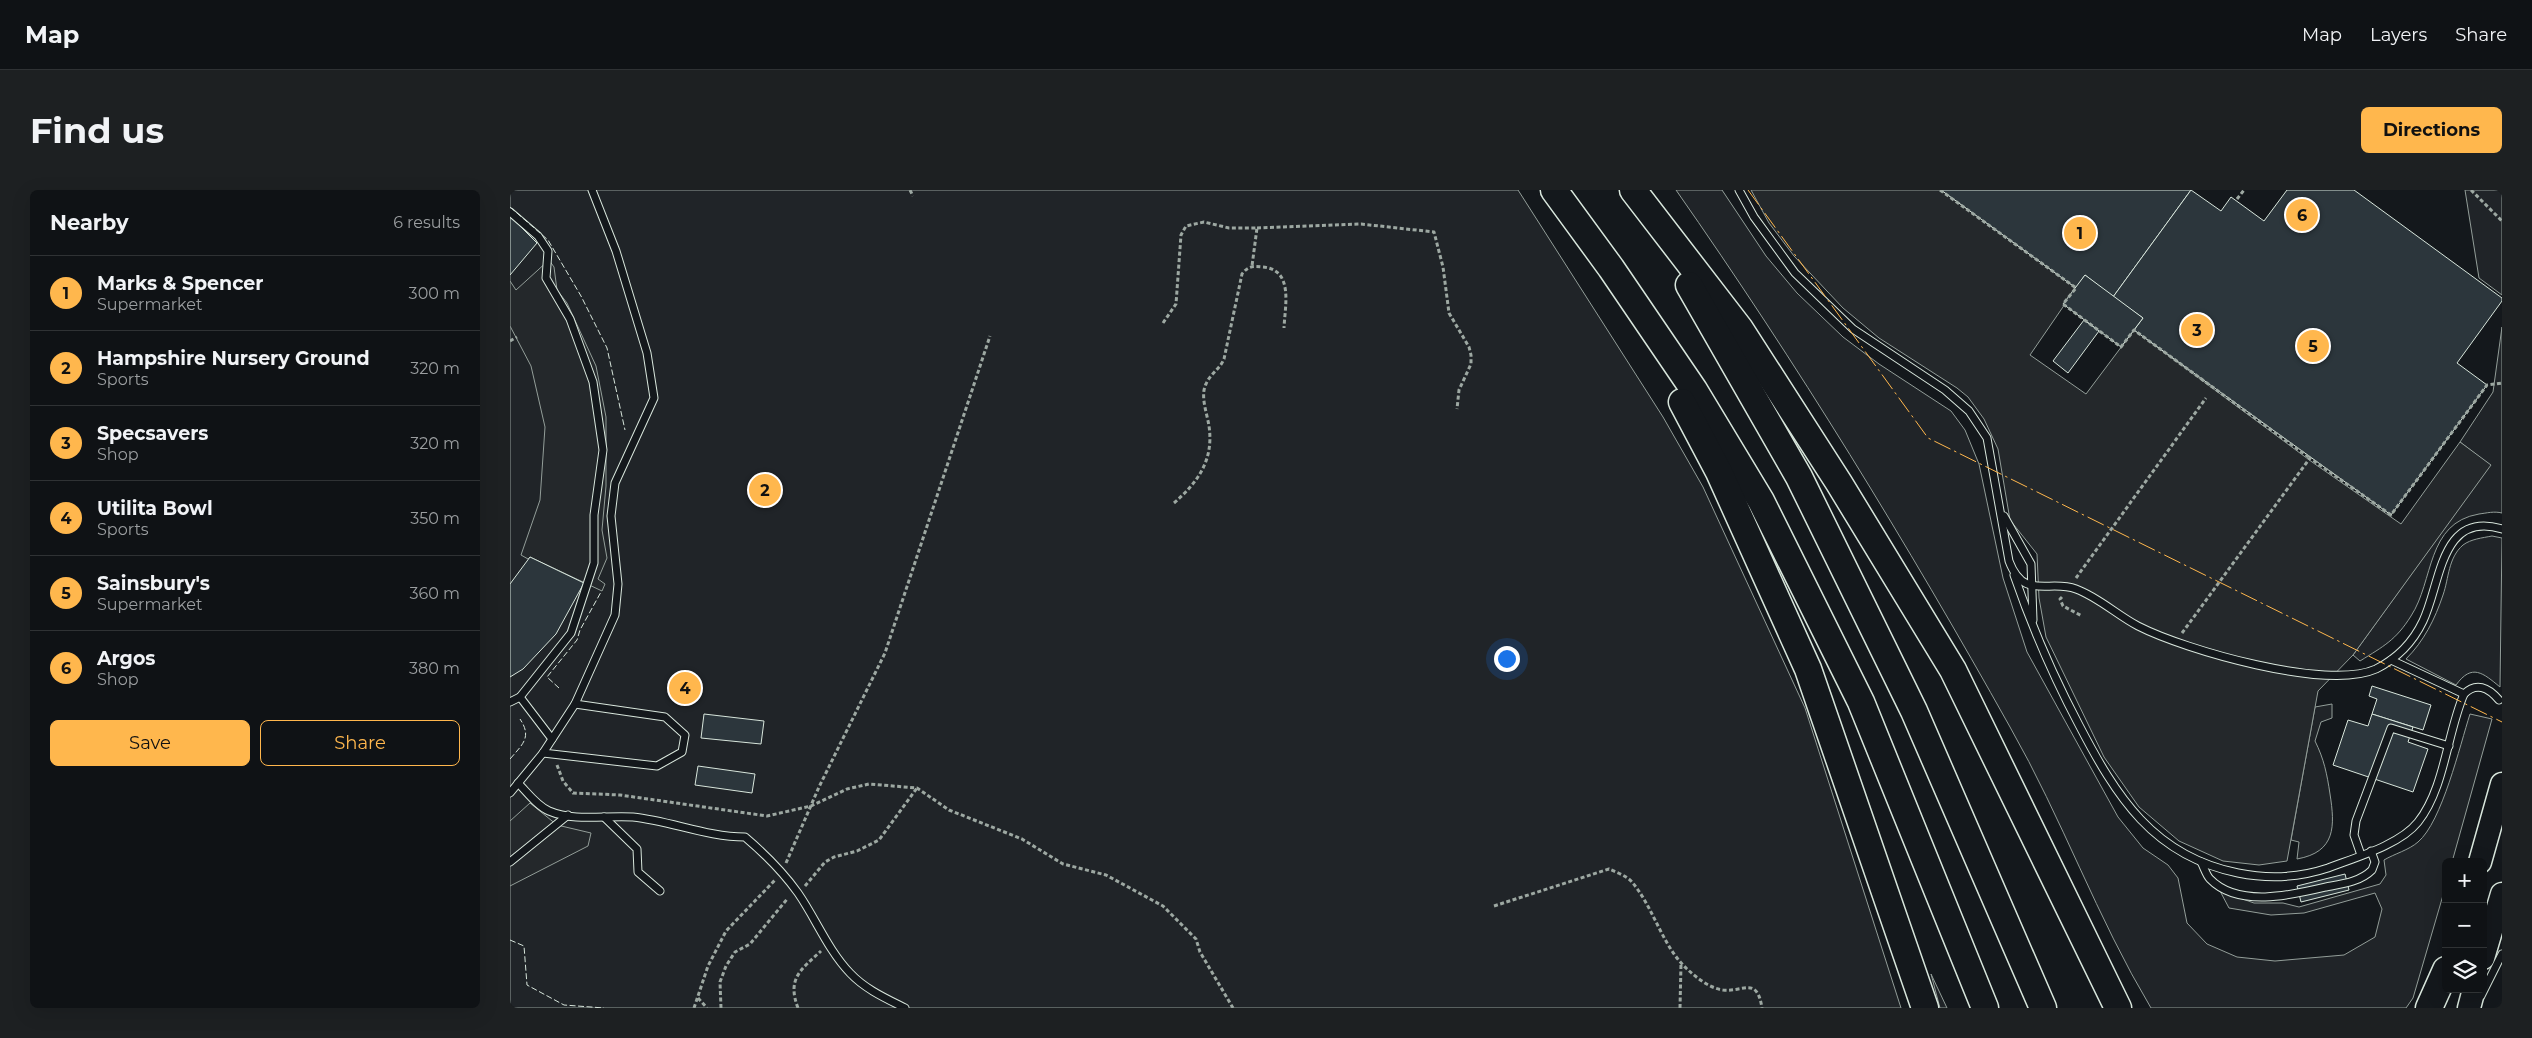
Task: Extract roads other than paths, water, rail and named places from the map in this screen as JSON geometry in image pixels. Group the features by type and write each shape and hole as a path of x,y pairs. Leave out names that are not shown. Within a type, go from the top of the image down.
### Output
{"highway":[{"path":"1554,190 1611,268 1694,390 1761,501 1861,702 1985,1008"},
{"path":"1627,190 1689,285 1799,477 1914,711 2043,1008"},
{"path":"1633,190 1740,329 1840,483 1953,670 2118,1008"},
{"path":"1611,268 1719,472 1808,669 1925,1008"},
{"path":"2429,1008 2442,980"}],"main road":[{"path":"2481,858 2502,784"},
{"path":"2486,948 2502,894"},
{"path":"2436,1008 2442,986"},
{"path":"2469,1008 2473,993"}],"lane":[{"path":"510,792 543,753 575,704 615,615 618,584 611,516 615,483 654,398 647,353 616,251 592,190"},
{"path":"1739,190 1754,217 1795,272 1847,323 1882,350 1945,390 1969,411 1986,438 2000,507 2005,544 2013,572 2055,680 2102,770 2126,805 2157,836 2172,847 2201,862 2242,874 2281,877 2318,871 2371,851 2402,836 2418,822 2438,781 2464,694 2478,686 2486,688 2499,700"},
{"path":"510,212 538,236 548,252 546,278 570,319 593,382 602,450 594,515 594,563 571,633 520,697 510,702"},
{"path":"2000,507 2012,534 2031,564 2034,586 2033,613 2040,644"},
{"path":"2013,572 2018,578 2034,586 2070,587 2083,592 2137,625 2177,643 2232,660 2318,673 2358,674 2375,669 2405,648 2423,622 2432,601 2445,555 2458,535 2484,525 2502,529"},
{"path":"2390,660 2464,694"},
{"path":"520,697 552,739"},
{"path":"543,753 657,766 682,752 685,735 665,717 575,704"},
{"path":"2361,855 2354,835 2356,821 2392,728 2449,746"},
{"path":"518,783 548,811 568,815 632,817 688,827 722,837 745,837 765,854 797,892 828,944 850,974 869,989 905,1008"},
{"path":"510,862 568,815"},
{"path":"604,817 637,849 638,872 660,891"},
{"path":"2201,862 2208,878 2225,888 2250,896 2277,897 2360,879 2372,870 2375,862 2371,851"},
{"path":"2475,1008 2502,954"}],"place":[{"name":"Argos","path":"2302,215"},
{"name":"Marks & Spencer","path":"2080,233"},
{"name":"Specsavers","path":"2197,330"},
{"name":"Sainsbury's","path":"2313,346"},
{"name":"Hampshire Nursery Ground","path":"765,490"},
{"name":"Utilita Bowl","path":"685,688"}]}
